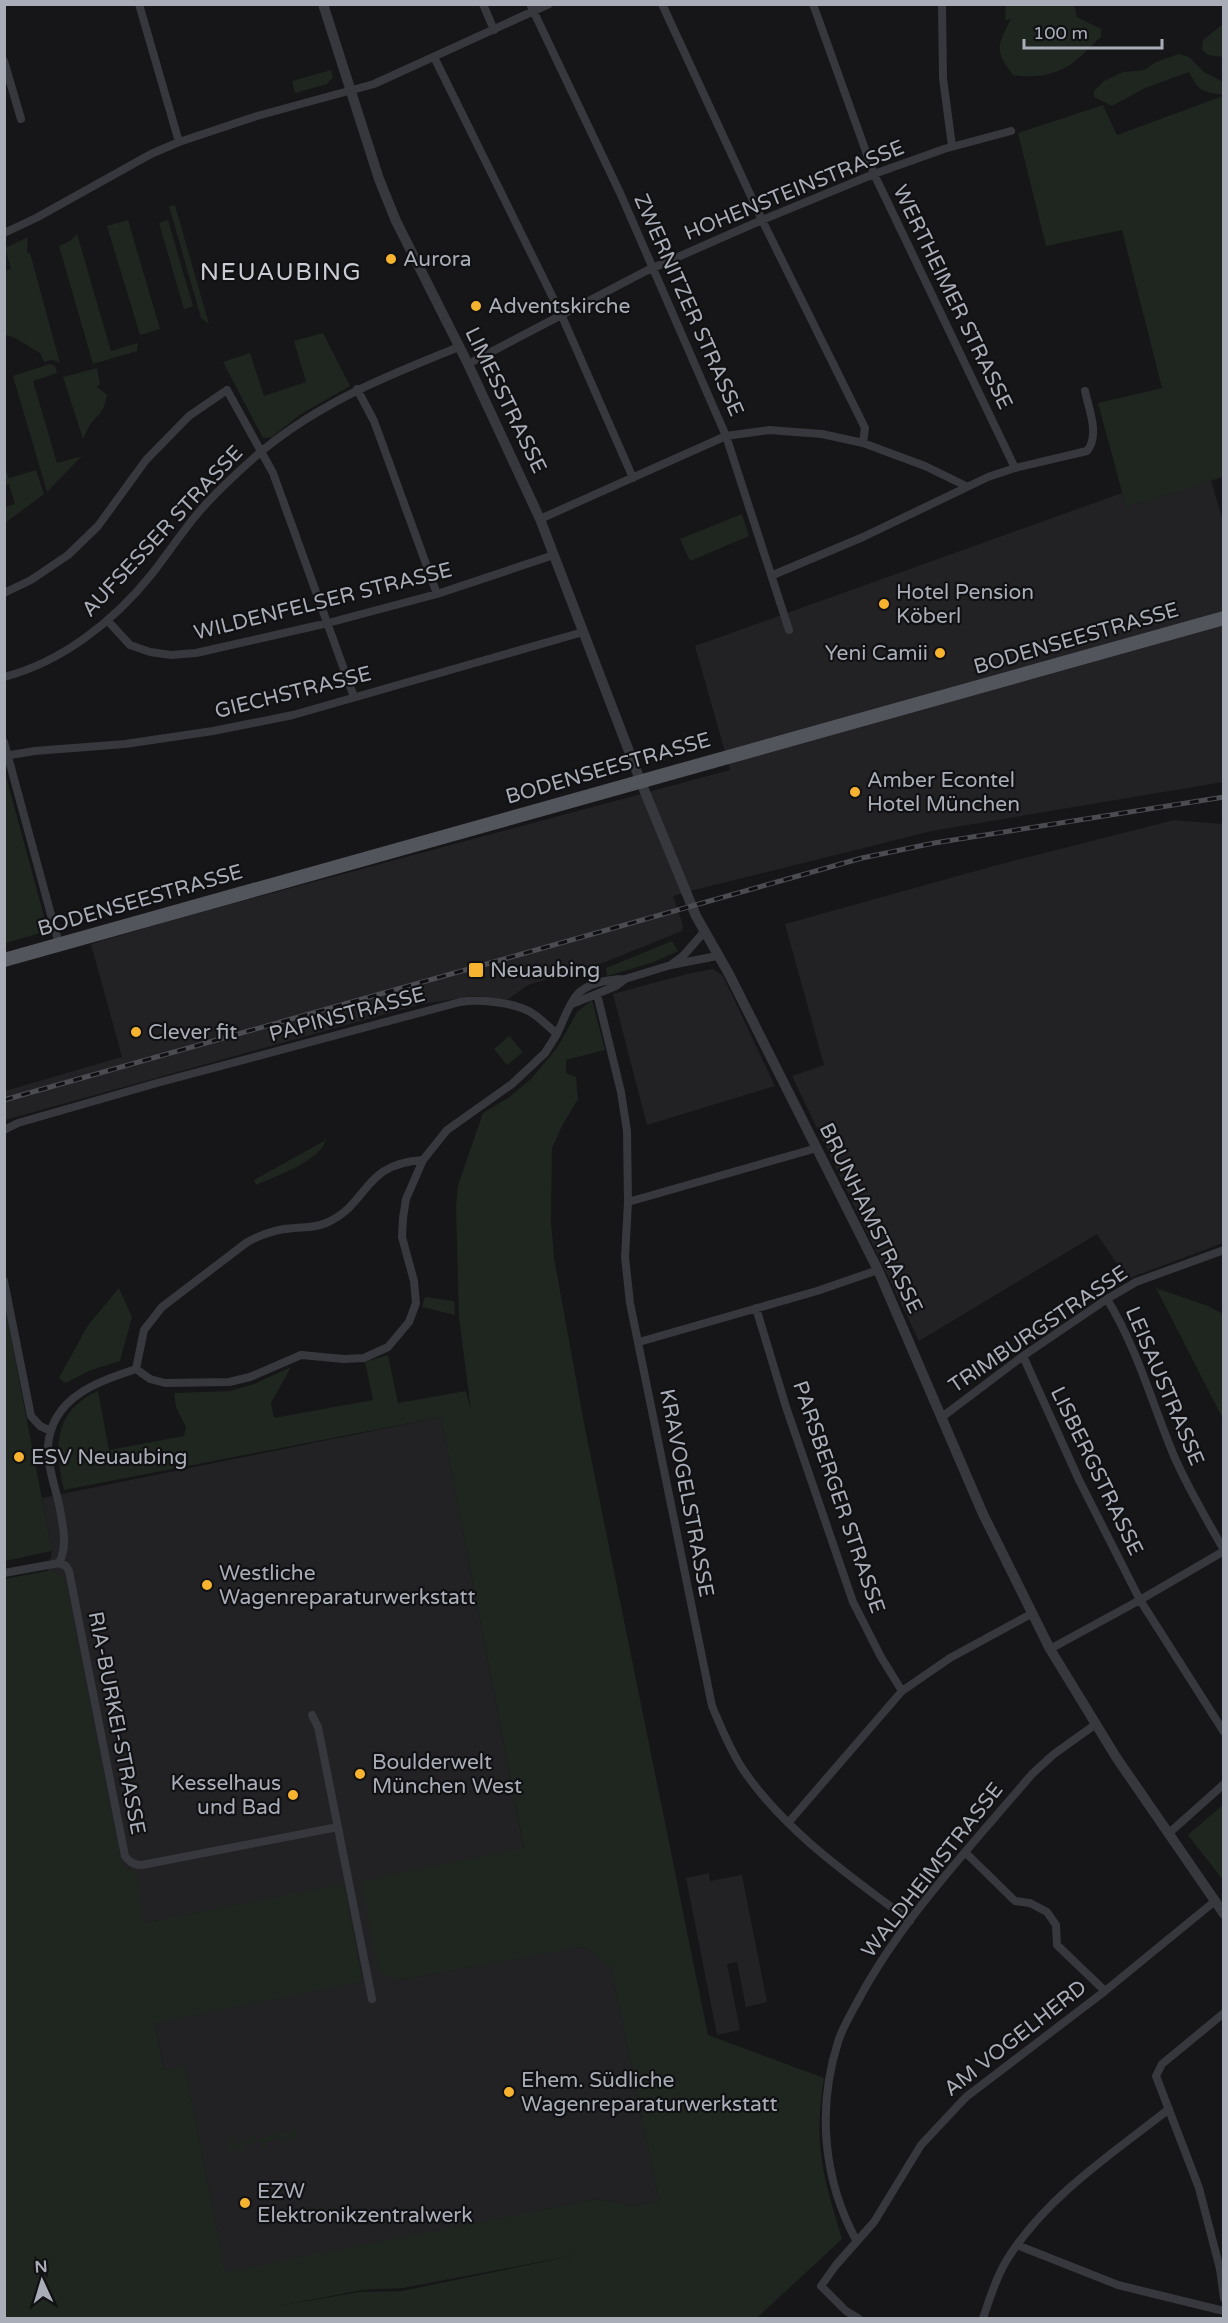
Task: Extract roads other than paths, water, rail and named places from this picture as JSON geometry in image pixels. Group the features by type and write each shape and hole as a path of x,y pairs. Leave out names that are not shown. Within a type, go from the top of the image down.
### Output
{"main road":[{"name":"BODENSEESTRASSE","path":"4,960 640,780 924,704 1224,618"}],"street":[{"path":"139,4 179,142"},
{"name":"LIMESSTRASSE","path":"323,4 379,179 396,221 514,459 555,555 640,780"},
{"path":"483,4 494,30"},
{"path":"4,233 36,218 151,154 179,142 257,116 378,82 494,30 532,8 549,4"},
{"path":"662,4 762,220 865,428 864,443"},
{"name":"WERTHEIMER STRASSE","path":"813,4 874,174 1015,468"},
{"path":"942,4 943,78 952,146"},
{"name":"ZWERNITZER STRASSE","path":"532,8 621,195 726,436 789,630"},
{"path":"434,57 561,314 633,478"},
{"path":"4,61 21,119"},
{"name":"HOHENSTEINSTRASSE","path":"468,364 652,268 762,220 874,174 952,146 1011,130"},
{"name":"AUFSESSER STRASSE","path":"4,677 17,674 62,654 108,621 150,577 199,512 262,451 308,418 357,389 459,346"},
{"path":"357,389 374,421 438,594"},
{"path":"4,593 31,580 68,555 98,526 146,460 189,416 227,390 273,473 354,697"},
{"path":"773,576 863,537 966,486 1015,468 1087,451 1091,446 1094,433 1085,391"},
{"path":"540,519 726,436 769,430 822,435 864,443 925,466 966,486"},
{"name":"WILDENFELSER STRASSE","path":"108,621 130,645 150,652 171,655 196,653 328,623 438,594 555,555"},
{"name":"GIECHSTRASSE","path":"6,756 35,751 125,744 213,731 293,715 583,632"},
{"path":"4,742 59,944"},
{"name":"BRUNHAMSTRASSE","path":"640,780 704,932 729,974 878,1270 983,1514 1031,1614 1116,1757 1224,1914"},
{"path":"671,965 683,956 704,932"},
{"path":"572,1004 625,980 671,965 717,956"},
{"path":"4,1573 59,1563 65,1536 48,1447 51,1431 60,1413 80,1391 105,1379 136,1370 150,1379 165,1383 229,1382 250,1377 301,1354 344,1359 364,1358 388,1347 409,1322 416,1303 414,1281 402,1237 403,1218 410,1190 423,1160 447,1130 512,1084 545,1053 557,1035 578,993 585,988 615,979 625,980"},
{"name":"KRAVOGELSTRASSE","path":"597,994 621,1092 627,1131 628,1202 625,1257 630,1303 712,1706 728,1745 741,1767 788,1823 859,1883 910,1921"},
{"name":"PAPINSTRASSE","path":"4,1130 18,1123 157,1083 460,1002 491,1001 514,1007 534,1014 557,1035"},
{"path":"628,1202 817,1148"},
{"path":"136,1370 144,1330 162,1307 246,1243 260,1235 274,1231 324,1224 338,1217 354,1202 373,1178 384,1170 410,1161 423,1160"},
{"name":"TRIMBURGSTRASSE","path":"942,1417 1023,1356 1107,1299 1136,1282 1224,1250"},
{"path":"639,1342 859,1278 878,1270"},
{"path":"4,1281 32,1416 40,1426 51,1431"},
{"name":"LEISAUSTRASSE","path":"1107,1299 1144,1372 1174,1455 1195,1500 1224,1550"},
{"name":"PARSBERGER STRASSE","path":"756,1308 786,1407 853,1602 881,1657 902,1691"},
{"name":"LISBERGSTRASSE","path":"1023,1356 1079,1480 1140,1600 1224,1732"},
{"path":"1050,1649 1140,1600 1224,1550"},
{"name":"RIA-BURKEI-STRASSE","path":"59,1563 66,1566 69,1571 125,1856 129,1861 135,1865 142,1865 338,1827"},
{"path":"788,1823 902,1691 950,1658 1031,1614"},
{"path":"312,1715 318,1727 372,1999"},
{"name":"WALDHEIMSTRASSE","path":"856,2240 831,2180 826,2144 825,2109 829,2086 838,2042 848,2020 872,1974 910,1921 1032,1774 1054,1754 1096,1724"},
{"path":"1167,1834 1224,1784"},
{"path":"966,1853 1015,1901 1030,1903 1047,1912 1056,1925 1058,1945 1104,1991"},
{"name":"AM VOGELHERD","path":"858,2319 846,2311 821,2286 856,2240 874,2222 921,2145 958,2105 1215,1901"},
{"path":"1224,2013 1162,2064 1156,2076 1199,2188 1220,2270 1224,2298"},
{"path":"983,2319 1008,2256 1041,2213 1169,2109"},
{"path":"1017,2245 1118,2285 1224,2311"}],"railway":[{"path":"4,1100 862,858 934,843 1224,797"}],"place":[{"name":"Aurora","path":"391,259"},
{"name":"Adventskirche","path":"476,306"},
{"name":"Hotel Pension Köberl","path":"884,604"},
{"name":"Yeni Camii","path":"940,653"},
{"name":"Amber Econtel Hotel München","path":"855,792"},
{"name":"Neuaubing","path":"476,970"},
{"name":"Clever fit","path":"136,1032"},
{"name":"ESV Neuaubing","path":"19,1457"},
{"name":"Westliche Wagenreparaturwerkstatt","path":"207,1585"},
{"name":"Boulderwelt München West","path":"360,1774"},
{"name":"Kesselhaus und Bad","path":"293,1795"},
{"name":"Ehem. Südliche Wagenreparaturwerkstatt","path":"509,2092"},
{"name":"EZW Elektronikzentralwerk","path":"245,2203"}],"district":[{"name":"NEUAUBING","path":"281,272"}]}
